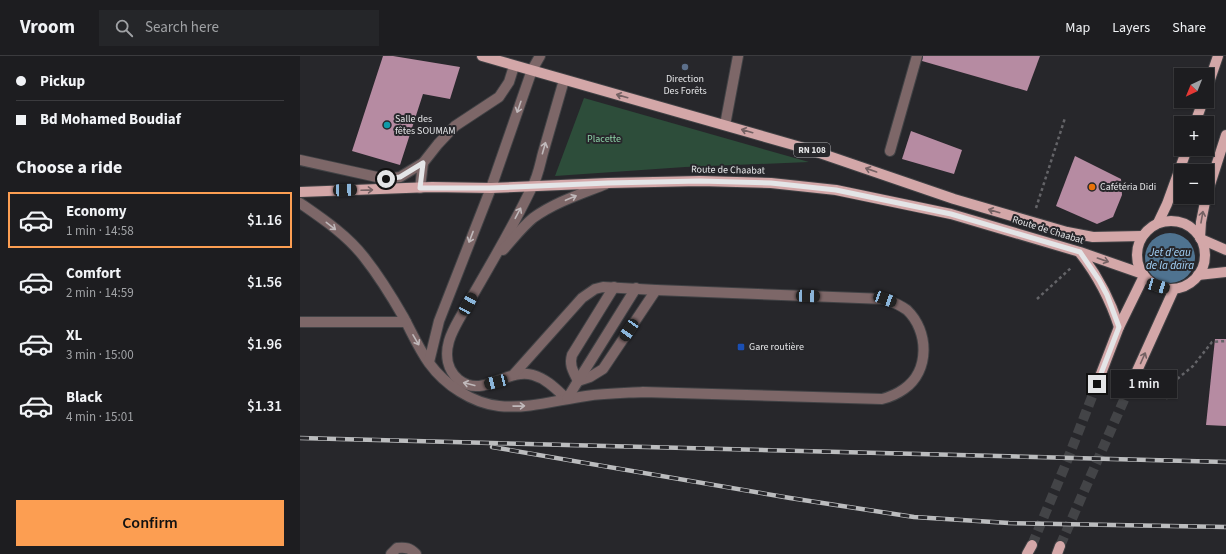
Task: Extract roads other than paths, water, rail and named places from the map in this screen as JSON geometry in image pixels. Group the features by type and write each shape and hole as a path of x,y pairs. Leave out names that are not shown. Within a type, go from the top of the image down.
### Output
{"main road":[{"name":"Route de Chaabat","path":"482,56 811,150 954,199 1067,232 1093,237 1142,236"},
{"path":"1214,68 1218,56"},
{"path":"1214,174 1226,135"},
{"path":"1158,223 1167,204 1184,156"},
{"name":"Route de Chaabat","path":"300,192 420,188 490,188 534,185 700,181 771,183 836,190 951,214 1080,253 1143,275"},
{"path":"1205,204 1201,222 1201,238 1205,258 1203,267 1198,275 1187,284 1174,289 1166,288 1158,286 1143,275 1138,265 1136,255 1142,236 1148,229 1158,223 1167,221 1177,221 1186,224 1201,238 1226,250"},
{"path":"1080,253 1090,266 1107,295 1119,327"},
{"path":"1198,275 1226,272"},
{"path":"1097,384 1119,327 1143,275"},
{"path":"1127,394 1174,289"},
{"path":"1027,554 1032,545"}],"street":[{"path":"429,362 439,321 490,188 532,70 540,56"},
{"path":"725,125 738,56"},
{"path":"890,151 917,56"},
{"path":"300,160 386,179 400,177 423,163 455,126 499,97 509,82 514,66"},
{"path":"564,80 534,185 489,267 453,328 446,354 453,374 463,383 474,386 496,382 514,374 528,374 540,377 568,399"},
{"path":"420,188 423,163"},
{"path":"489,267 517,234 533,219 555,205 608,183"},
{"path":"300,203 346,238 363,255 378,275 429,362 446,381 470,397 497,406 527,406 615,393 643,392 882,399 894,396 905,389 914,379 921,368 924,355 924,342 915,319 896,303 885,299 603,287 595,289 582,298 514,374"},
{"path":"578,381 571,367 572,355 614,287"},
{"path":"568,399 636,288"},
{"path":"578,381 590,377 602,369 656,290"},
{"path":"300,322 406,322"},
{"path":"391,554 397,548 405,547 416,554"}],"water":[{"name":"Jet d'eau de la daïra","path":"1165,233 1175,233 1188,240 1195,253 1195,263 1188,276 1175,283 1165,283 1156,279 1149,272 1145,263 1145,253 1149,244 1156,237"}],"tunnel":[{"path":"1032,545 1097,384"},
{"path":"1060,546 1127,393"}],"railway":[{"path":"300,438 1226,462"},
{"path":"492,447 790,498 914,517 1009,523 1226,527"}],"place":[{"name":"Direction Des Forêts","path":"685,67"},
{"name":"Salle des fêtes SOUMAM","path":"387,125"},
{"name":"Cafétéria Didi","path":"1092,187"},
{"name":"Gare routière","path":"741,347"}],"park label":[{"name":"Placette","path":"604,139"}]}
